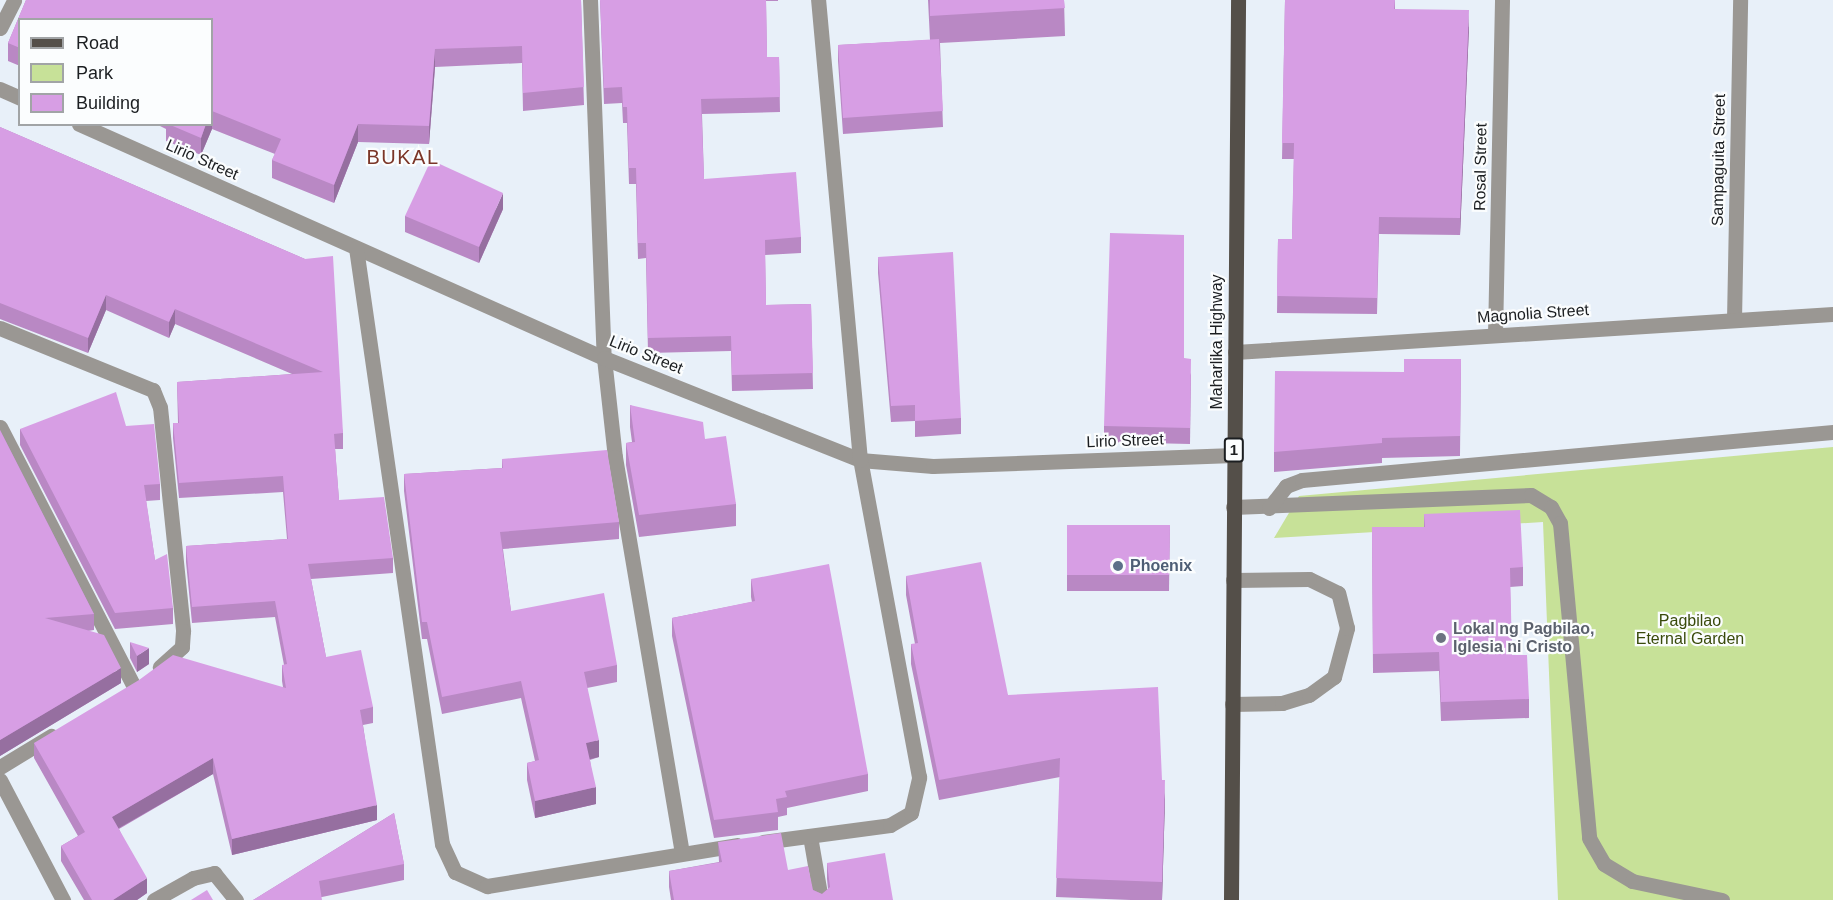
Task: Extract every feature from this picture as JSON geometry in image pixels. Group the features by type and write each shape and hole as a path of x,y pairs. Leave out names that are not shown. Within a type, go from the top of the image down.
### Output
{"main road":[{"name":"Maharlika Highway","path":"1231,900 1238,0"}],"street":[{"path":"0,28 14,0"},
{"path":"590,0 604,358 615,457 682,852"},
{"path":"356,248 442,844 455,872 487,886 682,852 890,825 911,813 919,777 860,460 818,0"},
{"name":"Rosal Street","path":"1495,335 1502,0"},
{"name":"Sampaguita Street","path":"1734,320 1740,0"},
{"path":"0,90 18,97"},
{"name":"Lirio Street","path":"83,126 604,358 860,460 933,466 1234,455"},
{"name":"Magnolia Street","path":"1235,352 1833,314"},
{"path":"0,328 137,381 153,390 160,407 183,631 182,647 173,658 128,690 0,427"},
{"path":"1269,508 1287,486 1302,480 1833,432"},
{"path":"1233,507 1269,508 1531,495 1551,507 1560,523 1588,838 1604,864 1632,881 1696,897 1722,900"},
{"path":"1232,704 1282,703 1309,695 1334,677 1347,628 1338,593 1309,579 1233,580"},
{"path":"0,767 62,730"},
{"path":"0,780 63,900"},
{"path":"810,836 821,900"},
{"path":"154,900 193,878 214,873 236,900"}],"green space":[{"name":"Pagbilao Eternal Garden","path":"1833,447 1833,900 1558,900 1543,522 1274,538 1299,496"}],"building":[{"path":"26,0 581,0 584,87 523,93 522,46 435,49 429,126 358,124 334,185 272,160 281,139 213,111 213,18 18,18"},
{"path":"600,0 766,0 767,57 779,57 780,97 701,99 704,179 796,172 801,237 765,240 766,305 811,304 813,373 732,375 731,336 648,338 646,243 638,243 636,168 629,168 627,107 623,107 622,87 604,88"},
{"path":"930,0 1064,0 1065,8 930,16"},
{"path":"1285,0 1395,0 1394,9 1469,10 1460,218 1379,217 1377,298 1277,296 1278,239 1292,239 1294,143 1282,143"},
{"path":"18,19 18,47 8,43"},
{"path":"939,39 943,111 843,118 838,45"},
{"path":"173,126 205,126 201,138"},
{"path":"0,127 305,259 333,256 343,433 334,434 339,500 384,497 393,558 308,564 326,657 361,650 373,707 360,710 377,805 232,839 213,758 112,817 147,878 113,900 92,900 61,846 85,832 34,743 139,680 173,655 286,688 282,665 287,664 275,601 192,607 186,546 288,539 283,476 179,483 173,423 179,423 177,382 323,372 175,309 169,322 106,295 88,338 0,303"},
{"path":"431,160 503,193 479,247 405,216"},
{"path":"1110,233 1184,235 1184,358 1191,359 1190,428 1104,426"},
{"path":"953,252 961,418 915,421 915,405 891,406 878,257"},
{"path":"1404,359 1461,359 1460,436 1382,438 1382,443 1274,452 1275,371 1404,372"},
{"path":"116,392 126,426 154,424 160,484 144,485 155,560 167,554 173,608 115,613 20,429"},
{"path":"630,405 703,422 705,439 726,436 736,504 639,515 626,443 635,442"},
{"path":"0,430 94,614 45,618 104,635 121,668 0,740"},
{"path":"607,450 619,522 500,532 511,611 604,593 617,665 584,672 599,740 586,743 596,787 535,801 527,763 539,760 521,681 442,697 427,622 422,622 404,474 503,468 502,459"},
{"path":"1520,510 1523,567 1510,568 1512,655 1527,655 1529,699 1441,702 1439,652 1373,654 1372,527 1425,527 1424,514"},
{"name":"Phoenix","path":"1067,525 1170,525 1169,575 1067,575"},
{"path":"981,562 1008,695 1158,687 1162,780 1165,780 1162,882 1056,878 1060,758 939,780 911,644 918,643 906,576"},
{"path":"829,564 868,774 785,791 787,797 776,799 778,812 714,820 672,618 755,601 751,579"},
{"path":"130,642 149,648 137,656"},
{"path":"394,813 404,864 319,881 322,900 253,900"},
{"path":"781,833 788,870 808,866 813,890 822,894 830,887 827,863 885,853 893,900 674,900 669,871 722,862 718,842"},
{"path":"207,890 213,900 191,900"}],"place":[{"name":"Phoenix","path":"1118,566"},
{"name":"Lokal ng Pagbilao, Iglesia ni Cristo","path":"1441,638"}],"district":[{"name":"BUKAL","path":"403,157"}]}
